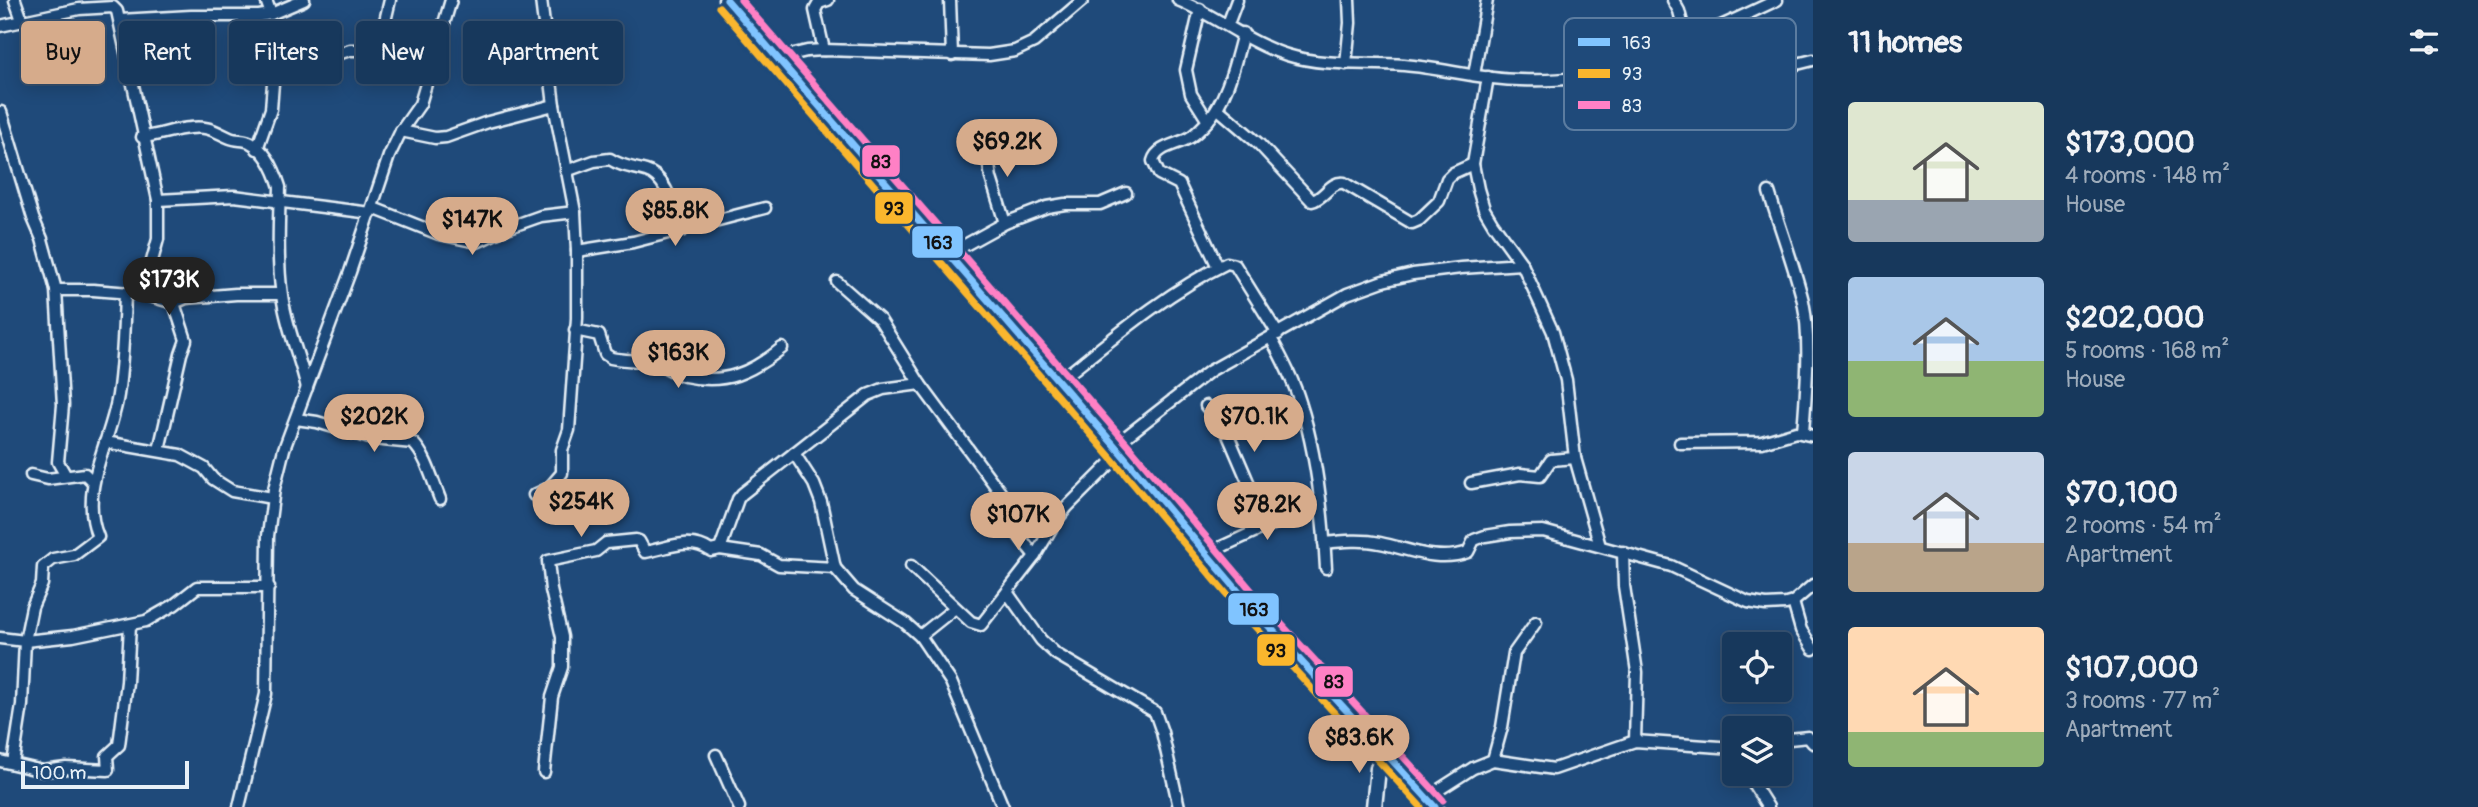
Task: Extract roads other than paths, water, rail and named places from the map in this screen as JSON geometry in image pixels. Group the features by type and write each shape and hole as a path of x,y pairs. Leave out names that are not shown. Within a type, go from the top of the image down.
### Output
{"main road":[{"path":"727,0 1263,621 1430,803"},
{"path":"1374,807 1378,768 1385,752"}],"street":[{"path":"15,0 22,20"},
{"path":"266,0 271,14"},
{"path":"120,20 191,16 244,17 271,14 304,0"},
{"path":"257,149 271,109 275,57 287,54 369,50 375,47 380,38 390,0"},
{"path":"239,807 266,694 268,536 272,498 284,449 372,210 389,156 401,131 420,104 451,0"},
{"path":"534,495 549,488 562,473 562,450 569,430 577,318 578,251 575,212 554,105 541,0"},
{"path":"824,50 815,10 819,4 828,0"},
{"path":"950,0 951,55"},
{"path":"777,58 824,50 989,55 1025,47 1072,5 1083,0"},
{"path":"1178,0 1286,55 1346,64 1404,65 1488,77 1546,80 1564,78"},
{"path":"1227,24 1237,0"},
{"path":"1346,64 1349,0"},
{"path":"1474,75 1487,0"},
{"path":"1673,0 1681,18"},
{"path":"1737,18 1777,0"},
{"path":"0,26 79,9 113,7 117,11 142,137 158,200 158,239 143,295"},
{"path":"1200,9 1186,70 1191,94 1208,121"},
{"path":"1218,268 1179,184 1159,174 1153,161 1154,155 1188,139 1208,121 1217,108 1233,68 1243,33"},
{"path":"1488,77 1473,164 1484,209 1522,264 1553,332 1566,380 1575,458 1600,546"},
{"path":"401,131 435,138 446,137 488,122 554,105"},
{"path":"1217,108 1259,144 1311,201 1316,200 1334,184 1344,183 1412,223 1439,201 1447,179 1453,173 1473,164"},
{"path":"0,111 33,218 43,239 55,290 63,405 58,462 66,476"},
{"path":"142,137 160,136 184,129 213,128 233,140 251,142 265,155 276,173 280,187 281,294 307,389"},
{"path":"985,140 991,178 1005,223"},
{"path":"566,171 594,161 610,159 621,167 650,172 662,183 681,231"},
{"path":"1680,443 1762,442 1796,432 1808,434 1806,321 1803,302 1769,192"},
{"path":"947,255 1005,223 1051,206 1100,204 1126,193"},
{"path":"158,200 234,196 372,210 439,234 477,242 541,216 575,212"},
{"path":"578,251 615,246 681,231 765,208"},
{"path":"1058,383 1126,328 1170,297 1227,263 1235,265 1274,336 1300,402 1311,443 1326,568"},
{"path":"911,566 971,622 981,625 1035,556 1067,507 1117,449 1201,378 1237,355 1348,294 1383,281 1435,271 1522,264"},
{"path":"837,282 880,320 920,384 1000,492 1010,510 1016,532 1035,556"},
{"path":"55,290 125,293 174,303 186,298 281,294"},
{"path":"13,763 22,705 25,641 32,607 42,584 43,566 46,562 74,555 98,537 92,503 93,482 117,399 125,293"},
{"path":"159,450 186,340 174,303"},
{"path":"575,330 599,335 605,354 611,358 659,363 673,372 707,380 720,380 758,366 782,348"},
{"path":"720,549 738,499 868,394 920,384"},
{"path":"1206,406 1225,428 1267,526"},
{"path":"296,419 317,422 373,439 413,443 422,453 440,499"},
{"path":"105,442 180,455 204,468 213,479 232,491 272,498"},
{"path":"794,453 814,484 821,502 835,568 854,590 904,622 920,636 951,682 1003,807"},
{"path":"1471,483 1520,474 1540,476 1551,460 1575,458"},
{"path":"31,475 48,479 85,474 93,482"},
{"path":"1206,554 1267,526 1320,509"},
{"path":"1324,543 1367,541 1419,554 1455,555 1468,552 1474,540 1485,536 1530,531 1555,533 1671,566 1748,601 1766,605 1793,602 1813,585"},
{"path":"544,772 552,697 562,667 562,637 551,590 548,561 596,551 606,543 636,540 645,552 692,542 711,551 720,549 761,555 779,565 835,568"},
{"path":"1623,552 1624,586 1637,672 1635,741"},
{"path":"0,638 25,641 74,636 146,621 174,605 197,587 269,587"},
{"path":"1007,592 1041,640 1056,654 1154,712 1162,732 1179,807"},
{"path":"1793,602 1801,630 1813,649"},
{"path":"920,636 955,608"},
{"path":"1493,760 1502,727 1514,653 1536,622"},
{"path":"0,761 43,771 66,768 108,771 107,756 119,745 125,709 130,625"},
{"path":"1792,739 1808,737 1813,743"},
{"path":"1430,803 1473,768 1493,760 1554,769 1635,741 1722,750"},
{"path":"716,755 739,807"},
{"path":"1754,786 1768,807"}]}
